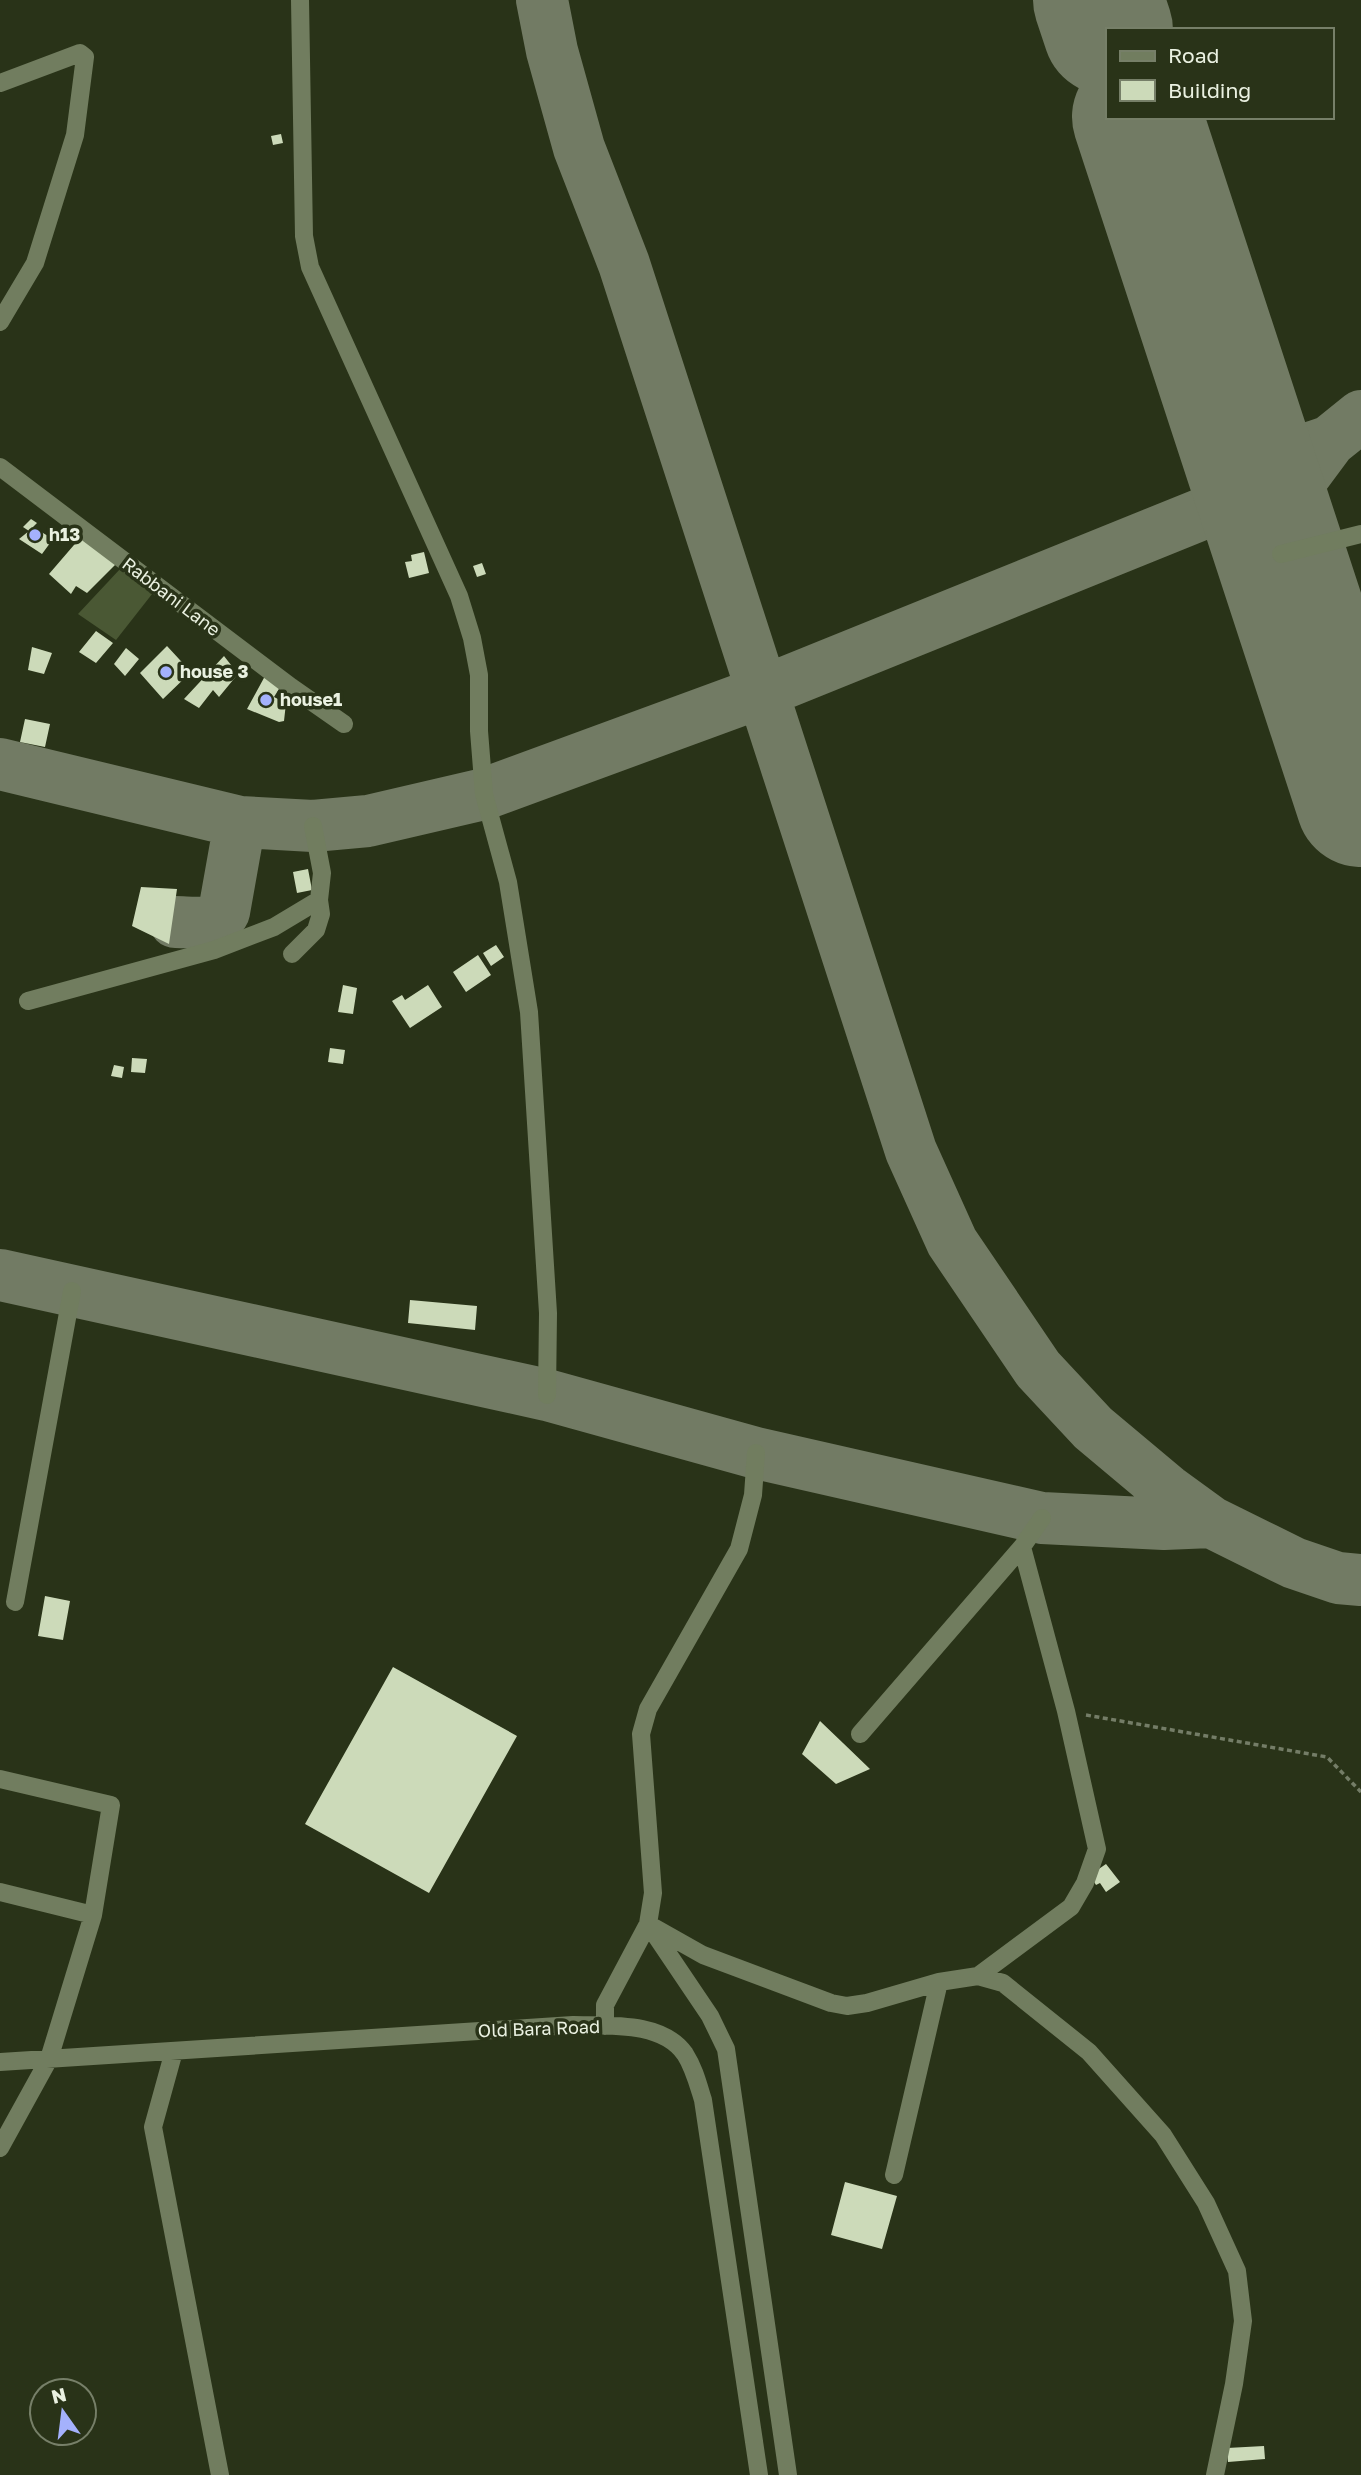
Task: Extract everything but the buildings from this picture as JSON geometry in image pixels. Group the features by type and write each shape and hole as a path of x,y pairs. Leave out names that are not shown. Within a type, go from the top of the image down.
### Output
{"street":[{"path":"300,0 304,236 310,267 459,596 477,663 484,794 508,882 529,1012 548,1313 547,1395"},
{"path":"0,83 80,54 86,57 75,135 35,262 0,322"},
{"name":"Rabbani Lane","path":"0,467 280,679 344,724"},
{"path":"1281,554 1361,534"},
{"path":"292,954 316,930 321,914 319,900 322,873 313,826"},
{"path":"28,1001 214,950 274,927 319,900"},
{"path":"15,1602 72,1291"},
{"path":"605,2026 605,2005 648,1924 653,1893 641,1734 648,1709 739,1549 753,1495 756,1453"},
{"path":"860,1734 1022,1547 1042,1518"},
{"path":"978,1976 1071,1907 1085,1883 1097,1849 1066,1711 1022,1547"},
{"path":"0,1779 111,1805 93,1915 49,2059 0,2148"},
{"path":"0,1892 93,1915"},
{"path":"648,1924 703,1955 831,2003 847,2006 867,2003 939,1982 978,1976 1003,1983 1089,2052 1163,2135 1206,2203 1237,2271 1243,2321 1234,2384 1215,2475"},
{"path":"648,1924 710,2016 726,2049 788,2475"},
{"path":"894,2175 939,1982"},
{"name":"Old Bara Road","path":"0,2062 573,2025 648,2030 671,2040 684,2053 703,2100 759,2475"},
{"path":"174,2052 153,2127 220,2475"}],"path":[{"path":"1066,1711 1327,1756 1361,1792"}],"green space":[{"path":"121,568 156,589 116,640 78,614"}],"taxiway":[{"path":"542,0 552,51 579,148 624,264 911,1151 952,1242 1038,1369 1093,1428 1167,1490 1211,1522"},
{"path":"1281,554 1279,527 1282,509 1290,495 1330,441 1361,416"},
{"path":"1240,434 1250,443 1272,453 1294,452 1330,441"},
{"path":"0,764 240,822 313,826 368,821 484,794 762,692 1259,491"},
{"path":"175,922 208,922 224,912 240,822"},
{"path":"0,1275 547,1395 756,1453 1042,1518 1164,1524 1211,1522 1294,1563 1338,1578 1361,1580"}],"runway":[{"path":"1098,0 1107,28"},
{"path":"1138,119 1361,802"}],"place":[{"name":"h13","path":"35,535"},
{"name":"house 3","path":"166,672"},
{"name":"house1","path":"266,700"}]}
